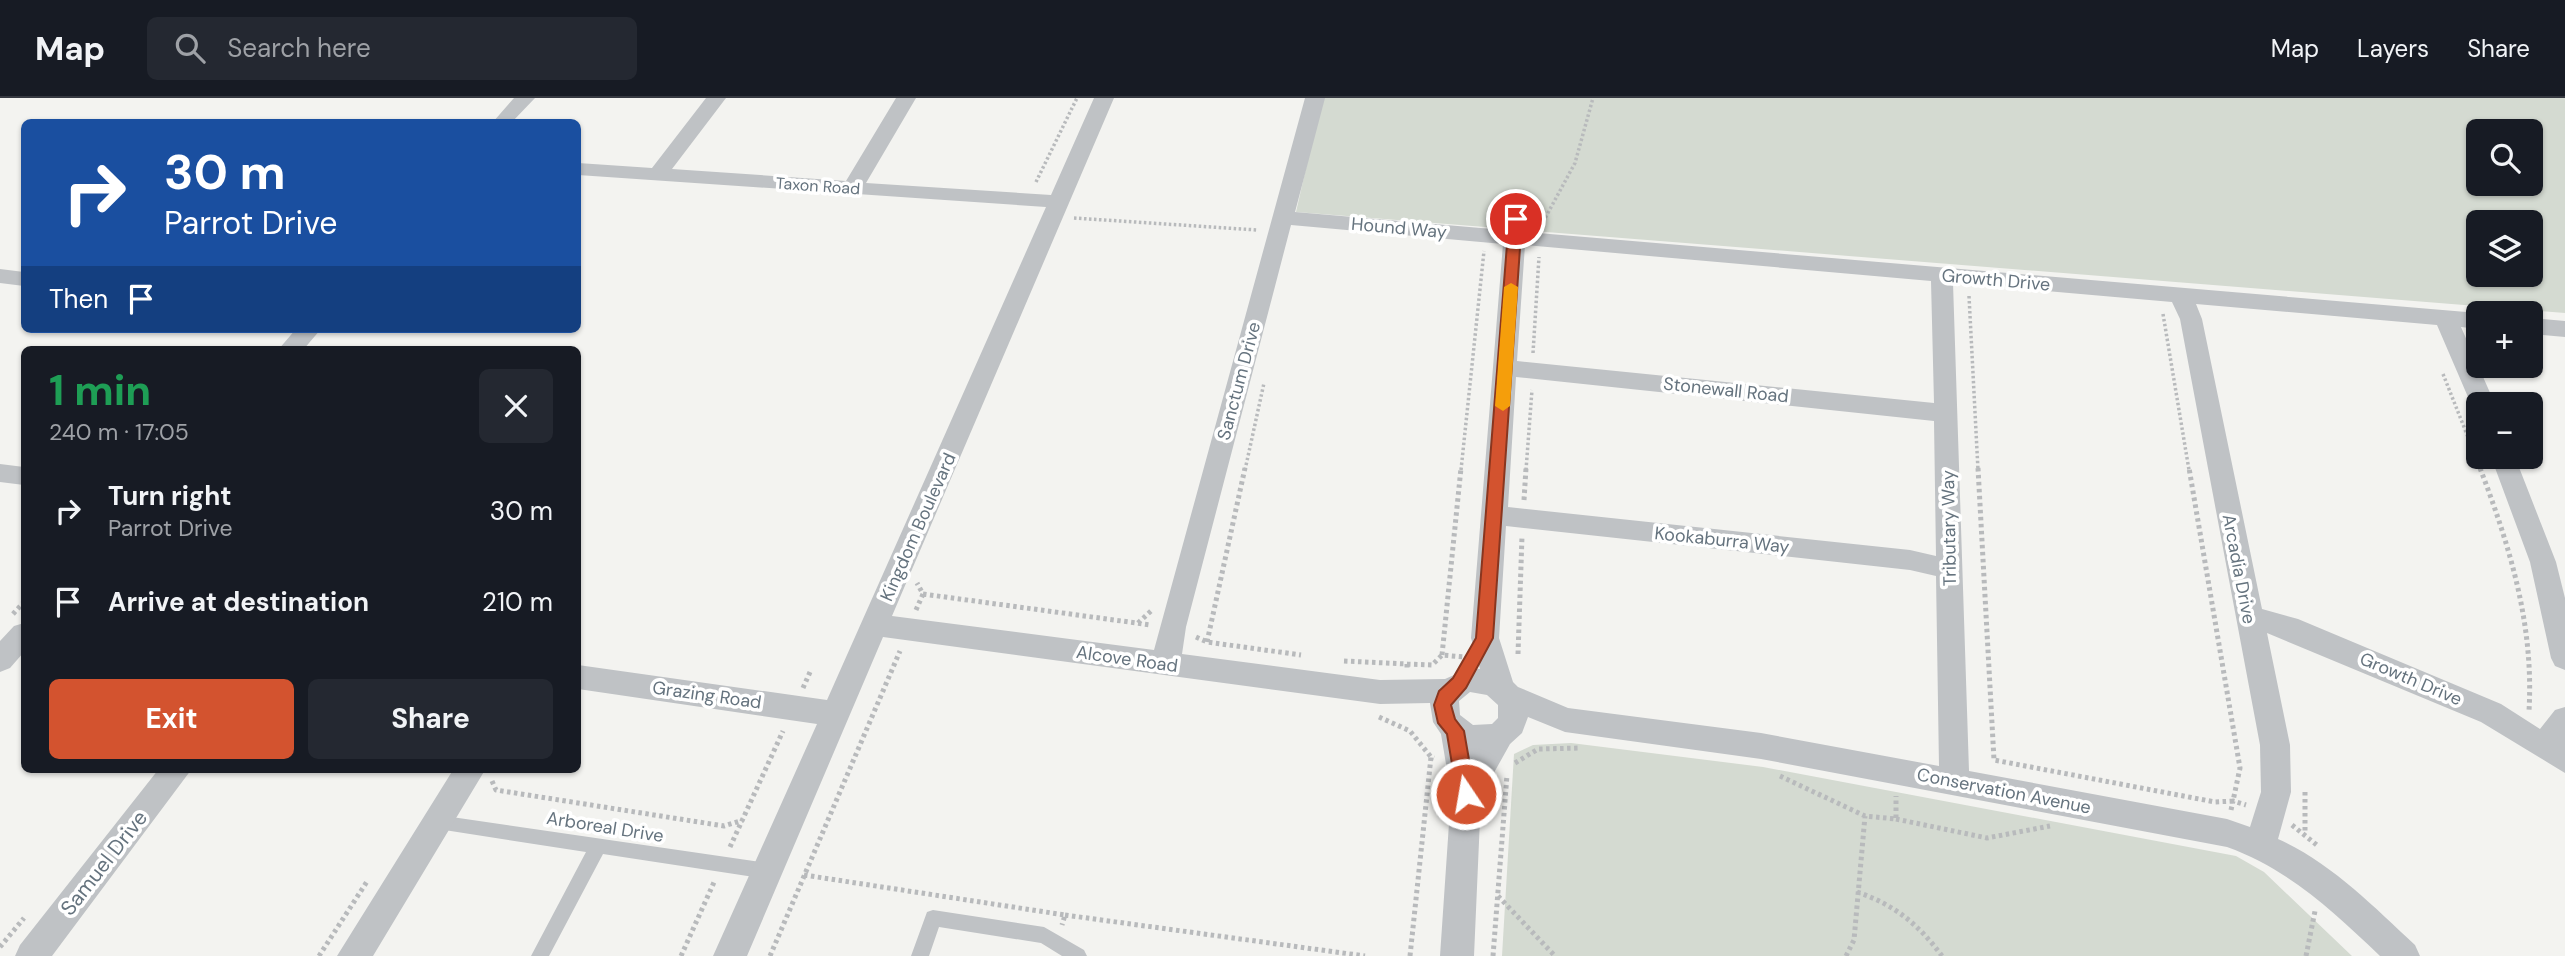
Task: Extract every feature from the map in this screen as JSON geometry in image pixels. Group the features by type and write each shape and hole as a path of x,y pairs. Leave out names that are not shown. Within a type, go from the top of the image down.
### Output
{"street":[{"path":"505,119 525,98"},
{"path":"657,175 716,98"},
{"path":"852,188 906,98"},
{"name":"Kingdom Boulevard","path":"730,956 875,625 1066,210 1104,98"},
{"name":"Sanctum Drive","path":"1166,664 1172,627 1315,98"},
{"name":"Taxon Road","path":"581,169 852,188 1066,210"},
{"name":"Hound Way","path":"1284,218 1515,229"},
{"path":"1457,956 1466,794 1454,738 1443,705 1485,638 1515,229"},
{"name":"Growth Drive","path":"1515,229 1541,240 1941,275 2172,301 2466,320"},
{"name":"Tributary Way","path":"1941,275 1954,782"},
{"path":"0,276 21,278"},
{"name":"Arcadia Drive","path":"2172,301 2190,319 2278,774 2261,843"},
{"path":"2446,318 2478,392"},
{"path":"2543,327 2565,329"},
{"path":"294,346 305,333"},
{"name":"Stonewall Road","path":"1505,368 1910,408 1946,414"},
{"path":"2508,469 2543,562 2565,658"},
{"path":"0,473 21,476"},
{"name":"Kookaburra Way","path":"1494,515 1910,561 1949,569"},
{"name":"Growth Drive","path":"2249,617 2288,627 2491,713 2558,738"},
{"name":"Alcove Road","path":"875,625 1380,692 1454,687"},
{"path":"0,660 21,637"},
{"path":"1466,794 1514,714 1509,683 1485,638"},
{"name":"Grazing Road","path":"581,677 836,713"},
{"path":"1454,687 1481,680 1509,683"},
{"name":"Conservation Avenue","path":"1509,683 1565,720"},
{"name":"Alcove Road","path":"1380,692 1454,738"},
{"name":"Conservation Avenue","path":"1502,734 1565,720 1761,746 2227,833 2261,843 2312,873 2403,956"},
{"path":"1454,738 1476,740 1502,734"},
{"name":"Samuel Drive","path":"32,956 175,773"},
{"path":"354,956 438,822 481,775"}],"lane":[{"name":"Arboreal Drive","path":"438,822 767,871"},
{"path":"540,956 598,846"},
{"path":"920,956 933,918 1044,935 1078,956"}],"path":[{"path":"1034,187 1077,98"},
{"path":"1509,683 1524,518 1541,240 1539,228 1556,204 1575,163 1593,98"},
{"path":"1066,210 1257,230"},
{"path":"1442,655 1485,247"},
{"path":"1969,289 1994,760 2215,802 2233,801 2240,768 2172,301"},
{"path":"2441,369 2489,495 2517,582 2534,680 2529,711"},
{"path":"681,956 810,672"},
{"path":"2521,707 2558,738"},
{"path":"1410,956 1431,757 1454,738"},
{"path":"1493,956 1507,771 1526,751 1536,747 1589,748"},
{"path":"1769,771 1865,816 1987,838 2050,826 2063,828"},
{"path":"1896,820 1897,771"},
{"path":"481,775 496,790 724,827 743,820"},
{"path":"1846,956 1854,940 1865,816"},
{"path":"1857,891 1886,901 1910,916 1942,956"},
{"path":"1497,895 1555,956"},
{"path":"2307,903 2325,919"},
{"path":"2306,956 2315,910"},
{"path":"1065,915 1365,956"}],"shaded area":[{"path":"1322,98 2565,98 2565,313 2543,311 2543,301 2466,301 2466,305 1296,212"},
{"path":"1571,743 1763,767 2236,856 2264,872 2352,956 1502,956 1514,754 1533,745"}],"slow traffic":[{"path":"1503,406 1511,287"}],"route":[{"path":"1466,794 1455,731 1447,723 1443,705 1445,696 1451,688 1460,683 1485,638 1516,219"}]}
